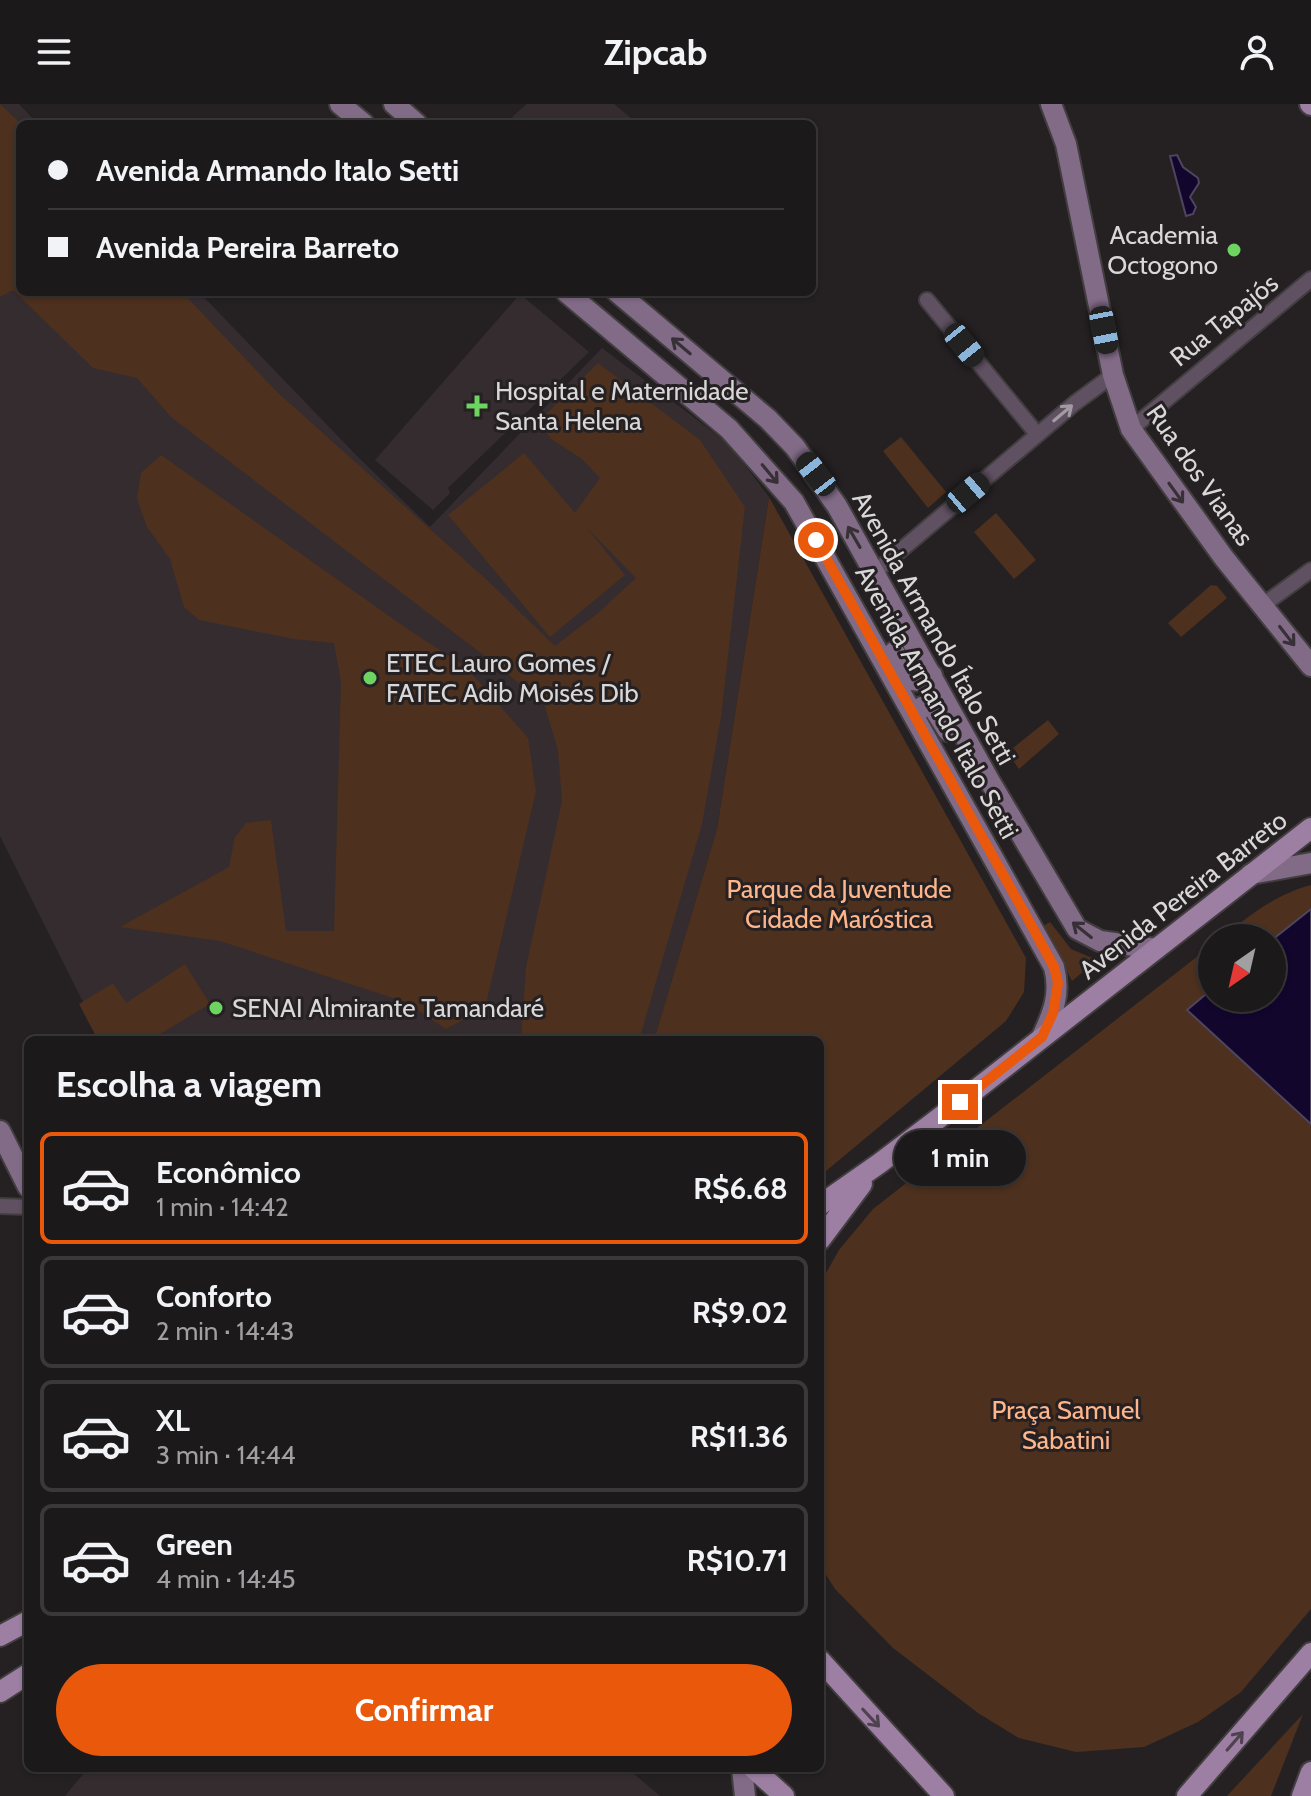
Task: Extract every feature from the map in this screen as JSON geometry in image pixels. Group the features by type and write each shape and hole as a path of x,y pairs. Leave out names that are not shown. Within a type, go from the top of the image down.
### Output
{"main road":[{"path":"340,104 359,120"},
{"path":"394,104 412,120"},
{"name":"Rua dos Vianas","path":"1051,104 1066,144 1113,375 1131,429 1217,549 1311,666"},
{"name":"Avenida Armando Italo Setti","path":"574,296 616,335 701,404 756,457 794,502 1054,967 1057,997 1042,1037"},
{"name":"Avenida Armando Ítalo Setti","path":"622,296 768,419 795,447 837,506 989,780 1077,929 1100,941 1156,949"},
{"path":"616,335 617,322 622,314 637,309"},
{"path":"857,611 863,610 875,618 911,680 923,681 932,675"},
{"path":"914,716 922,707 931,704 970,769 977,777 989,780"},
{"name":"Avenida Pereira Barreto","path":"824,1202 880,1163 1311,828"},
{"path":"1251,874 1311,863"},
{"path":"0,1131 24,1179"},
{"path":"824,1235 880,1163"},
{"path":"0,1636 24,1623"},
{"path":"1187,1796 1311,1653"},
{"path":"824,1664 944,1796"},
{"path":"0,1692 24,1677"},
{"path":"742,1772 745,1796"},
{"path":"754,1772 772,1796"},
{"path":"756,1772 784,1796"},
{"path":"1302,1796 1311,1772"}],"street":[{"name":"Rua Tapajós","path":"1131,429 1310,282"},
{"path":"927,300 1037,434"},
{"path":"875,572 1037,434 1113,375"},
{"path":"1263,605 1311,570"},
{"path":"0,1206 24,1207"}],"shaded area":[{"name":"ETEC Lauro Gomes / FATEC Adib Moisés Dib","path":"0,104 19,104 34,120 16,120 16,296 203,296 430,527 602,348 729,444 769,497 717,829 655,1036 100,1036 0,836"},
{"path":"527,104 614,104 633,120 516,120 512,117"},
{"path":"1177,155 1183,167 1198,178 1199,183 1190,197 1196,207 1193,214 1186,216 1170,156"},
{"name":"Hospital e Maternidade Santa Helena","path":"518,296 522,296 589,352 448,488 450,493 433,510 375,460"},
{"path":"1311,909 1311,1124 1187,1010 1198,1001 1198,1012 1286,1012 1286,929"},
{"path":"85,1772 632,1772 660,1796 65,1796"}],"green space":[{"path":"0,104 17,120 16,293 13,290 0,297"},
{"path":"19,296 186,296 276,391 488,581 555,646 636,578 586,527 625,575 550,637 448,515 524,453 575,513 600,478 582,459 551,439 539,421 598,363 700,440 745,507 721,717 702,824 640,1036 521,1036 526,967 562,801 558,750 544,704 171,417 137,378 93,368"},
{"path":"901,437 946,492 928,508 883,451"},
{"path":"161,455 466,667 528,738 536,791 485,1008 446,1029 405,1002 220,941 120,927 229,867 235,837 246,823 271,820 286,931 334,931 341,682 334,643 294,639 199,620 184,607 170,559 147,527 137,499 141,473"},
{"name":"Parque da Juventude Cidade Maróstica","path":"769,497 1026,958 1024,992 1006,1021 824,1173 824,1036 655,1036 717,829"},
{"path":"996,513 1036,560 1014,579 974,532"},
{"path":"1211,585 1217,586 1227,598 1181,637 1168,623"},
{"path":"1048,720 1059,734 1019,769 1012,759 1016,751 1013,748"},
{"name":"Praça Samuel Sabatini","path":"1311,885 1311,1609 1241,1692 1198,1722 1144,1747 1076,1752 1019,1738 978,1713 893,1648 835,1589 824,1571 824,1277 839,1250 873,1209 1198,956 1198,1012 1286,1012 1286,924 1240,924 1275,900"},
{"path":"1050,922 1071,949 1097,960 1072,981 1043,926"},
{"path":"185,964 210,1004 157,1036 96,1036 79,1004 113,983 126,1003"},
{"path":"1303,1714 1271,1796 1227,1796"}],"place":[{"name":"Academia Octogono","path":"1234,250"},
{"name":"Hospital e Maternidade Santa Helena","path":"477,406"},
{"name":"ETEC Lauro Gomes / FATEC Adib Moisés Dib","path":"370,678"},
{"name":"SENAI Almirante Tamandaré","path":"216,1008"}],"route":[{"path":"816,540 1054,967 1057,997 1042,1037 960,1102"}]}
